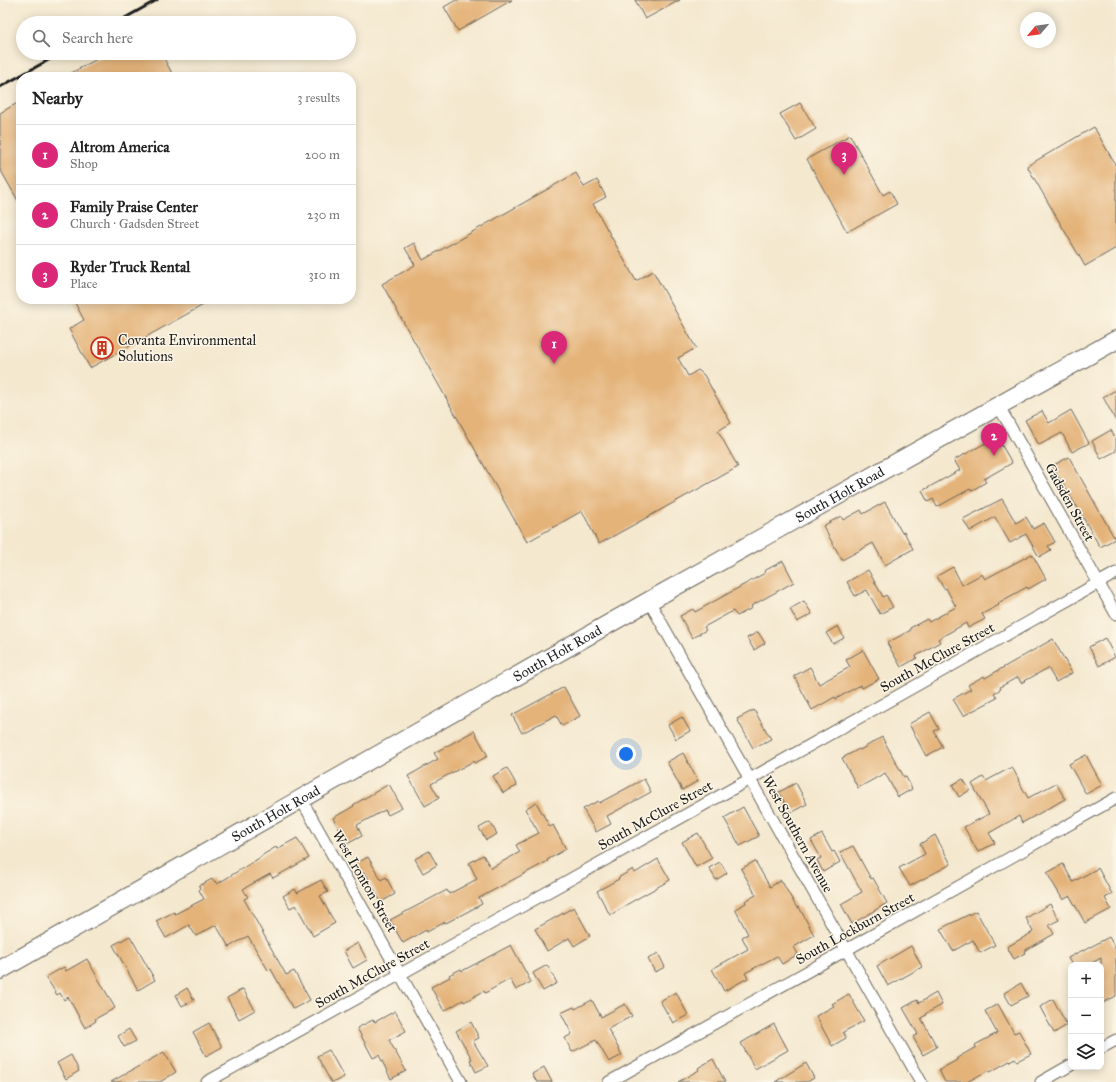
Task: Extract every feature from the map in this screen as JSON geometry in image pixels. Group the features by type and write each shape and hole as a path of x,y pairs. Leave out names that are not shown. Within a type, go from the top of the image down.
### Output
{"main road":[{"name":"South Holt Road","path":"0,970 649,601 1116,340"}],"street":[{"name":"Gadsden Street","path":"998,405 1116,614"},
{"name":"South McClure Street","path":"207,1082 1116,573"},
{"name":"West Southern Avenue","path":"649,601 921,1082"},
{"name":"South Lockburn Street","path":"609,1082 1116,798"},
{"name":"West Ironton Street","path":"301,799 461,1082"},
{"path":"1104,1046 1116,1040"},
{"path":"1041,1082 1068,1067"}],"building":[{"path":"456,0 512,0 458,31 444,7"},
{"path":"635,0 680,0 645,19"},
{"path":"95,60 165,60 171,72 73,72"},
{"path":"800,103 816,129 796,141 780,114"},
{"path":"16,104 16,197 0,169 0,113"},
{"path":"1094,127 1116,166 1116,248 1085,266 1027,166"},
{"path":"850,135 883,195 890,191 897,204 847,232 807,159"},
{"path":"576,173 584,187 597,180 606,197 593,204 636,281 653,271 696,348 678,358 688,376 698,370 704,375 731,423 718,431 738,467 599,544 582,511 527,542 382,284 415,265 405,248 414,243 423,260"},
{"name":"Covanta Environmental Solutions","path":"76,304 205,304 90,368 69,329 84,320"},
{"path":"1116,390 1116,421 1103,397"},
{"path":"1071,410 1089,443 1072,452 1062,433 1039,445 1025,420 1042,411 1049,423"},
{"path":"1111,430 1116,440 1116,451 1101,459 1092,441"},
{"path":"997,437 1012,463 984,479 986,482 971,491 970,489 937,507 933,499 928,502 922,491 960,470 954,460"},
{"path":"1069,457 1115,539 1100,547 1052,466"},
{"path":"1002,499 1016,523 1026,517 1033,529 1044,523 1055,542 1048,546 1051,550 1039,557 1026,534 1010,543 995,517 970,531 963,519"},
{"path":"885,502 902,533 904,532 913,549 885,565 873,543 842,560 823,526 841,516 843,520 861,510 863,514"},
{"path":"1032,554 1046,579 1028,589 1027,587 998,603 999,605 982,614 985,619 968,628 966,623 938,639 940,642 901,667 887,643 911,630 910,628 927,619 929,622 956,607 946,588 944,589 937,576 953,567 962,585 982,574 985,579"},
{"path":"783,561 794,582 751,606 752,608 737,616 733,611 704,627 706,630 692,638 680,616 693,609 695,612 765,573 764,571"},
{"path":"868,570 883,597 886,595 893,607 880,614 867,590 855,596 847,582"},
{"path":"804,601 812,614 797,622 790,609"},
{"path":"838,626 844,638 833,644 826,633"},
{"path":"758,632 765,643 754,650 747,638"},
{"path":"1105,638 1115,657 1099,666 1089,647"},
{"path":"1053,639 1072,673 1056,682 1048,668 1021,683 1018,677 1000,687 1001,689 994,693 997,698 963,716 953,699 971,689 968,685 984,676 985,678"},
{"path":"863,650 879,679 862,688 860,685 836,699 835,697 812,710 794,676 810,667 819,684 850,667 846,660"},
{"path":"564,687 580,716 562,726 556,715 522,733 512,715"},
{"path":"754,710 771,739 753,748 737,719"},
{"path":"930,712 939,729 934,731 943,747 926,756 909,724"},
{"path":"682,717 690,731 676,739 668,725"},
{"path":"474,731 488,756 475,763 474,761 431,784 439,798 425,806 408,776 438,759 434,753"},
{"path":"882,737 912,789 898,797 885,773 858,788 842,758 859,749 860,750"},
{"path":"683,753 698,781 682,790 667,762"},
{"path":"1086,755 1102,785 1086,794 1069,764"},
{"path":"1012,767 1028,798 1056,783 1065,799 1022,823 1019,816 989,833 995,843 978,852 964,827 989,814 972,784 983,777 986,781"},
{"path":"507,768 517,786 503,793 493,776"},
{"path":"644,779 651,792 607,816 611,824 596,832 583,809 598,801 599,803"},
{"path":"963,779 970,790 959,797 952,785"},
{"path":"796,783 807,804 790,813 779,792"},
{"path":"389,784 402,808 388,815 385,810 357,825 362,836 347,844 333,818"},
{"path":"536,802 550,827 553,825 566,849 547,860 548,861 479,898 482,904 427,932 426,930 403,943 390,920 447,890 449,894 477,879 469,863 483,855 491,868 520,852 516,845 539,833 525,809"},
{"path":"743,807 759,836 740,846 724,818"},
{"path":"490,822 497,834 486,840 479,828"},
{"path":"698,833 712,858 696,867 682,842"},
{"path":"822,834 832,852 834,851 840,862 823,872 817,860 821,858 811,840"},
{"path":"935,835 951,864 910,886 899,868 925,854 920,844"},
{"path":"297,838 309,858 273,878 270,874 243,889 248,897 244,899 286,975 294,971 310,1000 293,1009 271,969 268,970 248,936 229,947 216,925 196,936 189,925 166,938 156,921 174,912 175,914 204,899 199,890 199,886 212,879 217,884 276,847 277,849"},
{"path":"853,846 871,879 873,878 887,903 852,924 841,904 862,892 840,852"},
{"path":"429,851 437,865 423,873 415,859"},
{"path":"368,857 381,880 386,877 395,894 381,902 365,872 361,875 355,864"},
{"path":"658,859 670,880 610,915 597,891 619,879 618,878 633,869 635,873"},
{"path":"755,861 770,887 781,880 797,908 799,907 814,935 794,947 798,954 782,964 777,956 745,973 748,978 724,991 712,969 748,949 742,937 748,934 735,909 756,895 741,869"},
{"path":"720,862 727,873 716,880 709,868"},
{"path":"1063,864 1073,882 1098,868 1112,894 1105,898 1111,909 1085,923 1070,896 1063,900 1047,873"},
{"path":"321,880 328,892 320,896 335,923 313,936 296,905 290,908 283,896 295,889 297,893"},
{"path":"1050,904 1059,920 1049,925 1054,934 1024,951 1025,953 1014,959 1007,947 1033,932 1026,918"},
{"path":"574,907 590,936 574,946 569,938 547,951 535,929"},
{"path":"976,911 995,945 980,953 973,940 953,951 940,929"},
{"path":"130,936 155,980 138,990 113,945"},
{"path":"1109,937 1116,950 1116,996 1104,1002 1104,962 1101,962 1101,958 1094,962 1070,962 1068,958"},
{"path":"358,943 367,960 353,968 344,951"},
{"path":"511,945 531,982 516,990 510,979 485,993 484,991 464,1002 463,1000 444,1011 431,987 450,977 449,975 461,969 462,971"},
{"path":"911,946 922,967 888,986 877,966"},
{"path":"658,953 665,967 655,972 648,959"},
{"path":"87,959 115,1008 95,1019 96,1021 85,1028 68,997 64,1000 60,993 57,995 46,977 64,967 66,971"},
{"path":"547,965 557,983 543,991 533,973"},
{"path":"1021,983 1028,996 1011,1005 1004,993"},
{"path":"187,988 194,1000 182,1006 176,995"},
{"path":"243,989 255,1010 239,1019 227,998"},
{"path":"676,992 688,1015 673,1023 660,1001"},
{"path":"936,993 942,1005 925,1014 926,1015 921,1018 937,1047 923,1055 913,1037 918,1034 903,1008 917,1000 919,1003"},
{"path":"849,994 864,1021 843,1032 846,1038 832,1046 816,1016 834,1006 832,1004"},
{"path":"1053,999 1067,1025 1054,1033 1040,1007"},
{"path":"592,1000 601,1017 625,1004 632,1016 608,1029 622,1055 609,1062 596,1040 572,1052 565,1038 572,1034 561,1013 574,1007 575,1009"},
{"path":"998,1004 1014,1033 1019,1031 1031,1054 1017,1061 1015,1058 990,1072 989,1070 967,1082 945,1082 939,1070 976,1047 975,1045 997,1033 985,1011"},
{"path":"395,1011 406,1031 389,1040 406,1071 391,1079 379,1055 373,1058 357,1028 373,1020 375,1022"},
{"path":"471,1022 479,1038 473,1041 488,1066 476,1072 470,1060 472,1059 456,1031"},
{"path":"209,1023 222,1047 206,1056 193,1032"},
{"path":"774,1024 788,1050 755,1069 741,1043"},
{"path":"129,1029 136,1041 124,1047 118,1036"},
{"path":"329,1050 344,1077 334,1082 331,1082 317,1056"},
{"path":"164,1052 176,1072 160,1082 111,1082"},
{"path":"71,1055 79,1071 66,1079 57,1063"},
{"path":"713,1059 725,1082 678,1082 699,1070 698,1068"},
{"path":"806,1063 814,1078 807,1082 775,1082"},
{"path":"544,1067 552,1082 537,1082 532,1074"}],"railway":[{"path":"128,16 157,0"},
{"path":"27,72 48,60"},
{"path":"0,87 16,78"}],"place":[{"name":"Ryder Truck Rental","path":"844,175"},
{"name":"Covanta Environmental Solutions","path":"102,348"},
{"name":"Altrom America","path":"554,364"},
{"name":"Family Praise Center","path":"994,456"}]}
